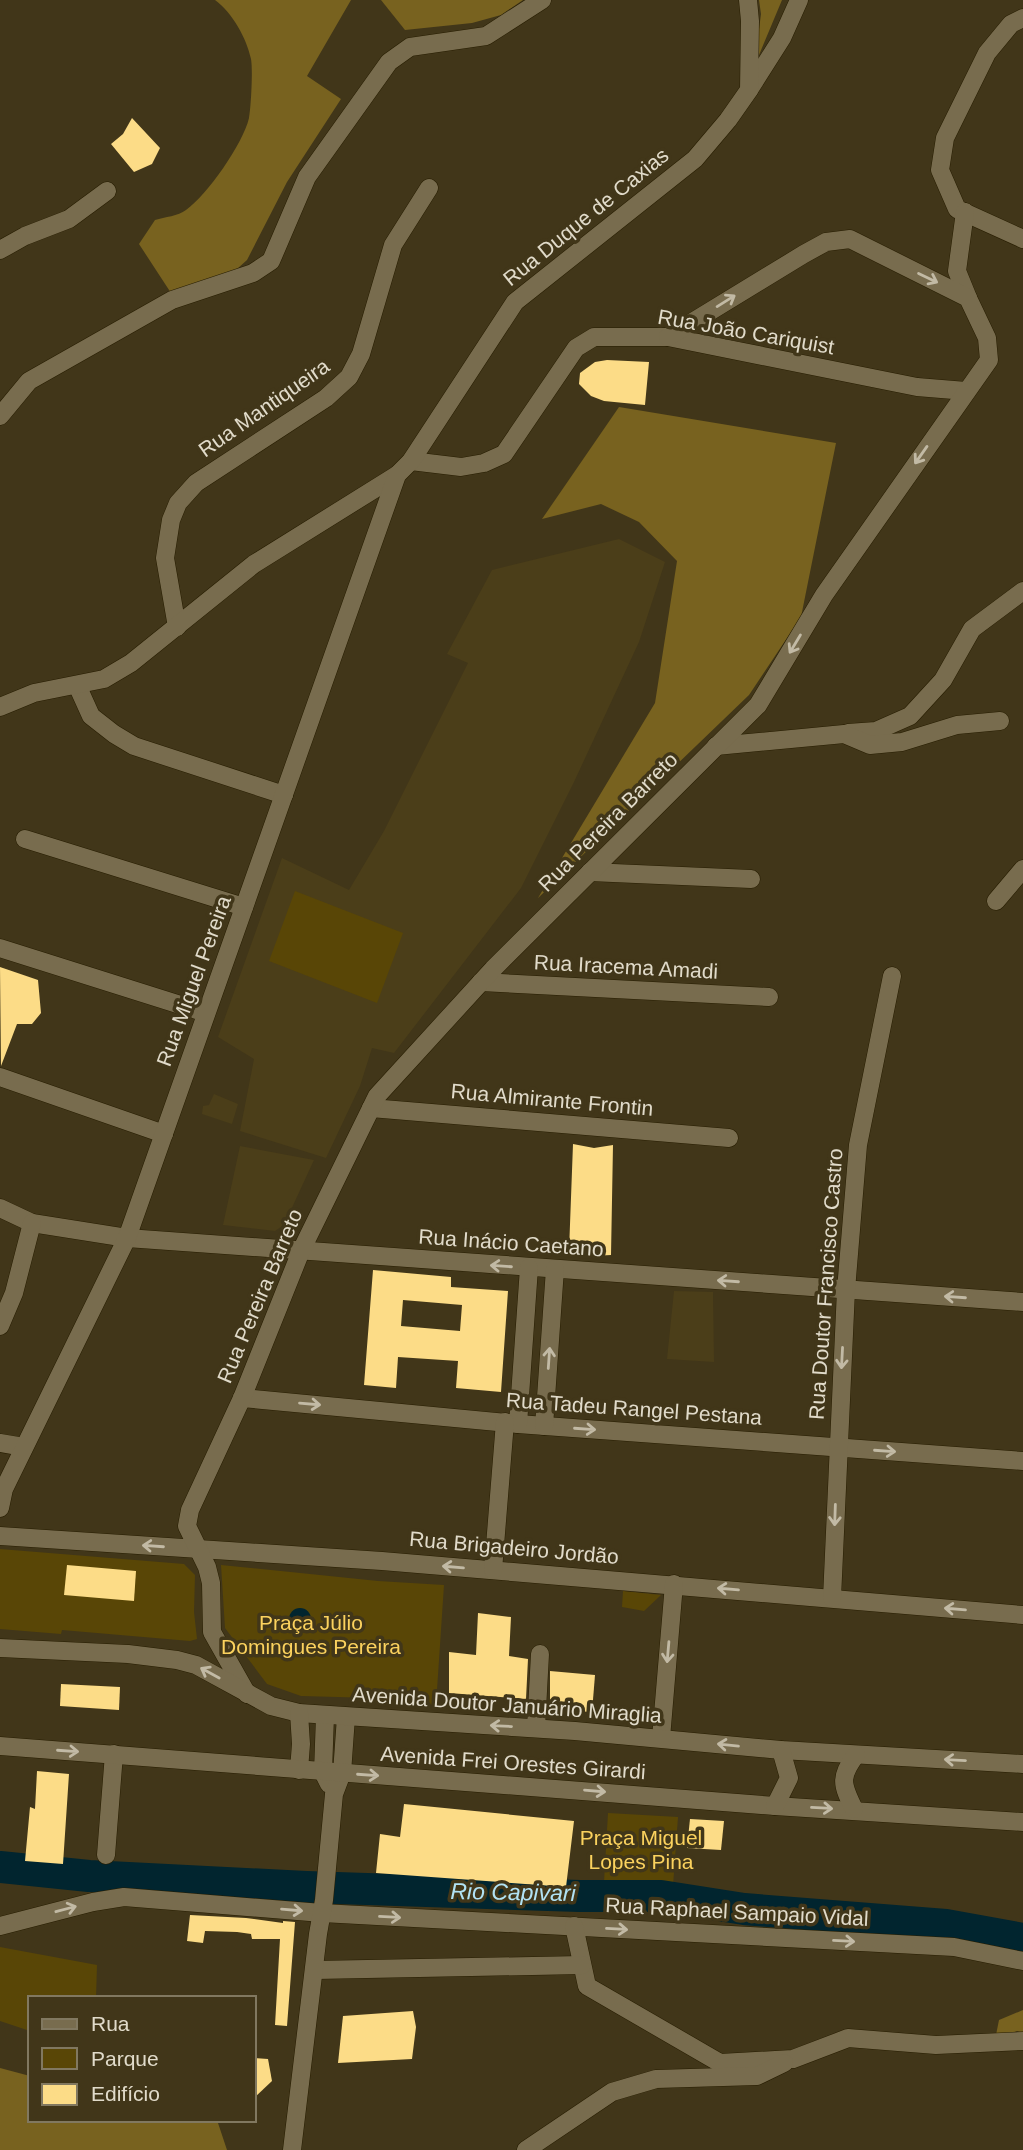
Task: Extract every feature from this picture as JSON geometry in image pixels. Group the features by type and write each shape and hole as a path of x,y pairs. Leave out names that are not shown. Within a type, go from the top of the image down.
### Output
{"street":[{"path":"0,415 29,382 88,347 172,300 253,273 271,261 307,177 389,62 410,47 486,36 542,0"},
{"path":"748,0 749,90"},
{"name":"Rua Duque de Caxias","path":"411,461 515,302 695,159 749,90 782,38 799,0"},
{"path":"1023,18 1011,24 987,53 945,138 940,170 957,209 1023,239"},
{"name":"Rua Mantiqueira","path":"177,627 165,558 171,520 178,503 196,482 326,398 349,377 361,354 393,245 429,188"},
{"path":"0,250 25,236 69,219 107,191"},
{"path":"965,212 957,271 968,298"},
{"path":"668,337 826,242 850,239 968,298"},
{"name":"Rua Pereira Barreto","path":"247,1694 212,1632 211,1583 187,1526 190,1510 242,1398 301,1251 377,1096 481,982 758,705 824,595 989,359 987,338 968,298"},
{"name":"Rua João Cariquist","path":"411,461 461,467 484,463 504,454 576,348 594,337 668,337 917,387 965,391"},
{"name":"Rua Miguel Pereira","path":"0,1508 4,1489 127,1238 397,475 411,461"},
{"path":"0,707 34,693 104,678 131,663 254,564 397,475"},
{"path":"716,746 876,730 910,716 943,680 972,629 1023,591"},
{"path":"77,685 91,716 134,746 284,795"},
{"path":"844,734 870,745 902,742 957,725 1000,721"},
{"path":"25,839 244,907"},
{"path":"996,901 1023,869"},
{"path":"590,872 751,879"},
{"path":"0,948 206,1013"},
{"name":"Rua Doutor Francisco Castro","path":"832,1598 846,1290 858,1145 892,976"},
{"name":"Rua Iracema Amadi","path":"481,982 769,997"},
{"path":"0,1077 164,1134"},
{"name":"Rua Almirante Frontin","path":"371,1108 729,1138"},
{"name":"Rua Inácio Caetano","path":"0,1208 32,1223 127,1238 1023,1302"},
{"path":"2,1317 14,1293 32,1223"},
{"path":"493,1570 529,1268"},
{"path":"544,1426 555,1269"},
{"name":"Rua Tadeu Rangel Pestana","path":"242,1398 544,1426 1023,1461"},
{"path":"0,1443 24,1447"},
{"name":"Rua Brigadeiro Jordão","path":"0,1536 493,1570 1023,1615"},
{"path":"661,1738 674,1584"},
{"name":"Avenida Doutor Januário Miraglia","path":"0,1648 128,1654 177,1660 197,1665 271,1706 325,1716 536,1728 781,1750 1023,1764"},
{"path":"536,1728 540,1654"},
{"path":"299,1713 299,1770"},
{"path":"325,1716 323,1772 334,1794"},
{"path":"292,2150 323,1907 334,1794 342,1773 345,1717"},
{"name":"Avenida Frei Orestes Girardi","path":"0,1746 775,1806 1023,1822"},
{"path":"775,1806 789,1778 781,1750"},
{"path":"106,1855 114,1754"},
{"path":"854,1809 843,1782 847,1766 856,1755"},
{"name":"Rua Raphael Sampaio Vidal","path":"0,1926 93,1902 124,1897 954,1947 1023,1961"},
{"path":"574,1926 587,1986 720,2063 793,2059"},
{"path":"315,1970 582,1965"},
{"path":"526,2150 612,2092 656,2079 757,2076 848,2038 936,2045 1023,2041"}],"shaded area":[{"path":"215,0 351,0 307,76 341,99 287,182 247,260 227,278 171,293 139,244 155,220 183,212 204,193 232,155 249,118 252,71 249,51 233,19"},
{"path":"381,0 523,0 501,15 472,23 405,30"},
{"path":"759,0 782,0 754,67 761,14"},
{"path":"619,407 836,443 801,617 749,695 538,898 655,703 677,561 639,522 601,504 542,519"},
{"path":"619,539 665,562 639,642 521,888 394,1053 372,1048 360,1086 326,1158 240,1131 254,1059 218,1037 282,858 349,890 384,831 468,663 447,654 492,570"},
{"path":"214,1094 238,1104 232,1124 202,1114 203,1106 209,1105"},
{"path":"240,1146 314,1160 284,1225 275,1231 223,1225"},
{"path":"674,1291 713,1292 714,1362 667,1359"},
{"path":"1023,2010 1023,2033 1017,2031 995,2040 999,2020"},
{"path":"0,2068 28,2075 28,2122 218,2122 227,2150 0,2150"}],"green space":[{"path":"295,891 403,933 377,1003 269,961"},
{"path":"0,1549 184,1564 195,1575 194,1612 197,1639 190,1641 62,1630 61,1634 0,1629"},
{"name":"Praça Júlio Domingues Pereira","path":"221,1565 444,1585 436,1705 373,1698 301,1696 267,1684 225,1628"},
{"path":"623,1591 661,1595 644,1611 622,1607"},
{"name":"Praça Miguel Lopes Pina","path":"608,1813 678,1817 673,1886 604,1882"},
{"path":"0,1947 97,1965 96,1996 28,1996 28,2030 0,2021"}],"water":[{"path":"300,1608 310,1615 311,1619 304,1629 300,1630 290,1623 289,1619 296,1609"}],"building":[{"path":"132,118 160,148 152,164 134,172 111,144 123,134"},
{"path":"595,362 649,362 645,405 604,401 591,396 579,384 580,373"},
{"path":"0,967 38,980 41,1013 32,1024 17,1024 1,1066"},
{"path":"573,1144 594,1148 613,1145 611,1255 592,1256 569,1251"},
{"path":"373,1270 451,1277 451,1287 508,1291 501,1392 456,1388 458,1361 398,1357 396,1388 364,1385","holes":["403,1300 462,1305 460,1331 401,1326"]},
{"path":"67,1565 136,1571 134,1601 64,1595"},
{"path":"478,1613 511,1617 509,1656 528,1659 526,1699 449,1693 449,1652 476,1655"},
{"path":"550,1671 595,1675 592,1712 550,1710"},
{"path":"61,1684 120,1687 119,1710 60,1706"},
{"path":"37,1771 69,1774 63,1864 25,1861 30,1807 35,1809"},
{"path":"404,1804 574,1821 566,1887 376,1873 380,1834 400,1837"},
{"path":"690,1819 724,1821 721,1850 687,1848"},
{"path":"190,1915 295,1922 287,2026 275,2025 280,1939 252,1939 251,1934 205,1931 203,1943 187,1941"},
{"path":"413,2011 416,2027 412,2059 338,2063 343,2016"},
{"path":"256,2058 268,2059 272,2081 256,2096"}],"waterway":[{"name":"Rio Capivari","path":"0,1867 89,1876 306,1887 661,1896 744,1909 946,1925 1023,1939"}]}
